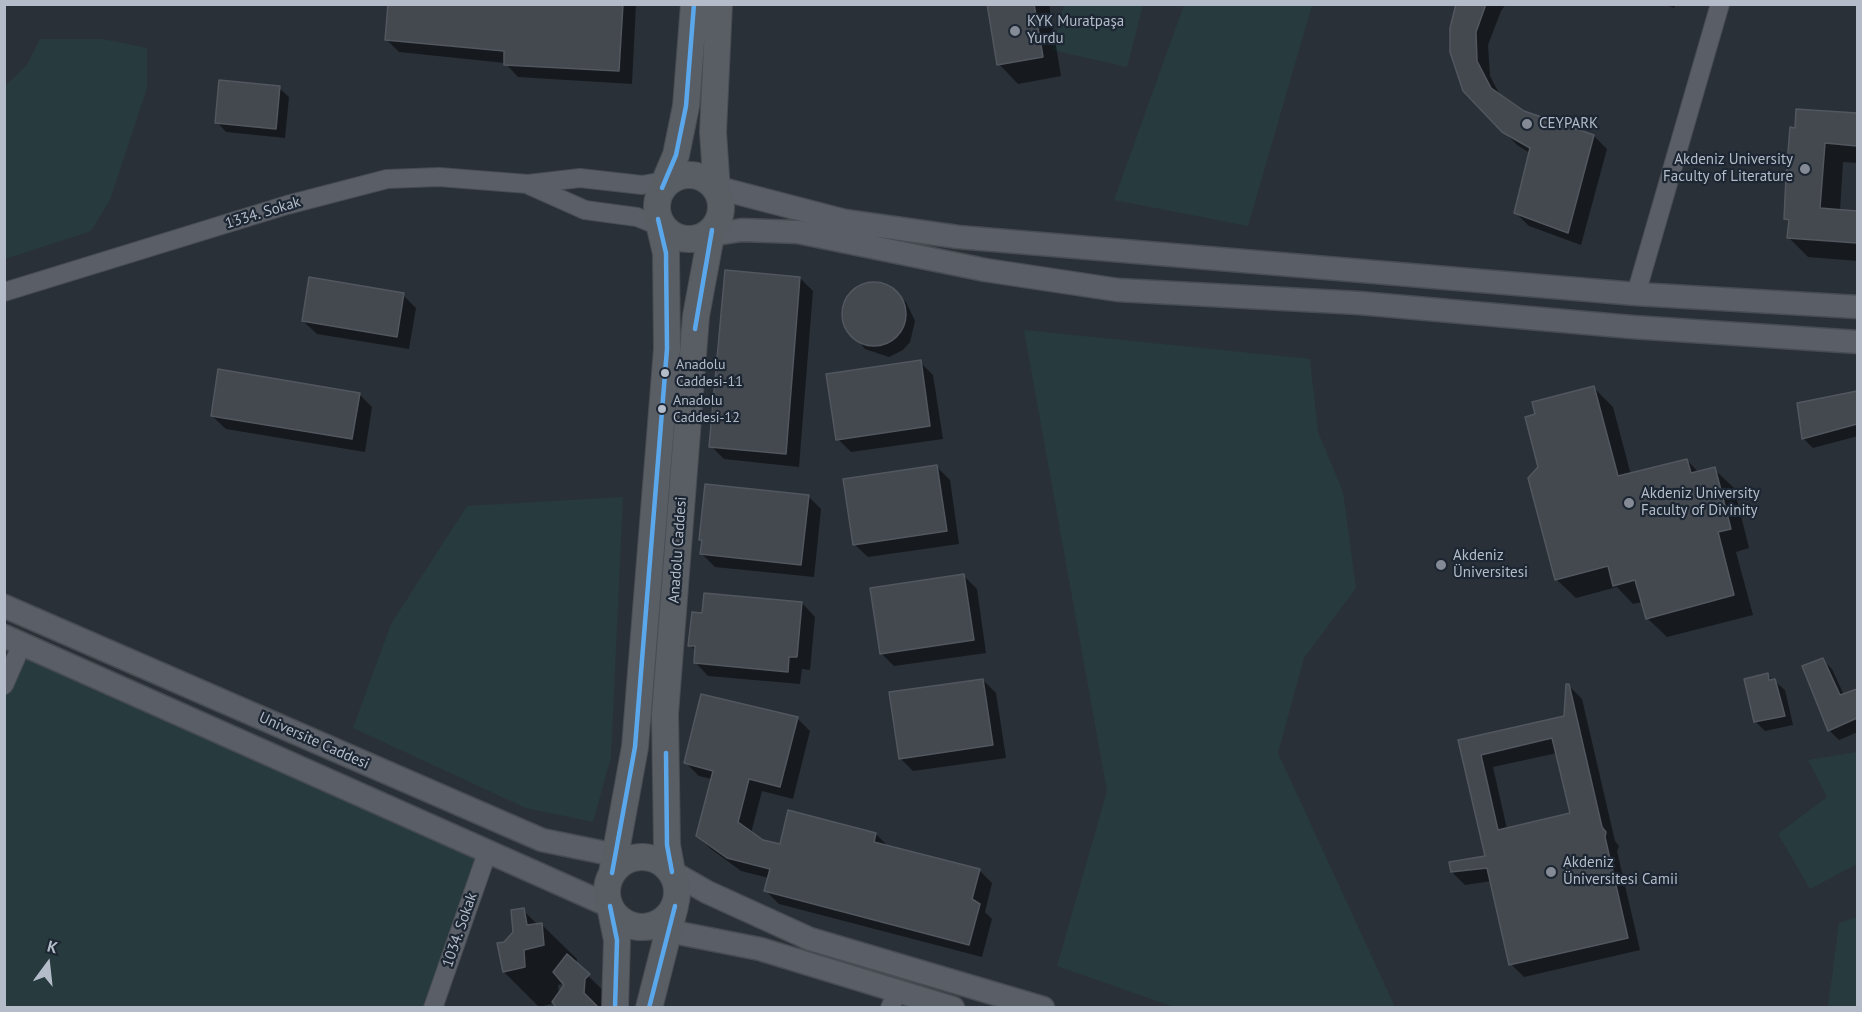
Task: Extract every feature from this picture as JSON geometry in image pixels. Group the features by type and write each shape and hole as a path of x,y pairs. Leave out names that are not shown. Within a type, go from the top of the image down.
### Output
{"main road":[{"path":"694,4 686,106 676,155 658,198 661,224 682,239 709,234 721,211 714,186 713,132 719,4"},
{"path":"666,183 691,175 714,186"},
{"name":"Anadolu Caddesi","path":"619,863 635,747 667,349 666,253 661,224"},
{"name":"Anadolu Caddesi","path":"672,872 667,845 665,714 696,316 709,234"},
{"path":"615,1008 617,940 608,884 619,863 653,858 672,872 677,882 675,906 658,929 649,1008"},
{"path":"610,906 616,916 626,923 658,929"}],"street":[{"path":"1636,294 1720,4"},
{"name":"1334. Sokak","path":"4,292 287,205 387,179 439,177 528,184 580,178 642,185 666,183"},
{"name":"1334. Sokak","path":"528,184 585,210 637,217 661,224"},
{"path":"714,186 845,221 958,237 1636,294 1857,307"},
{"path":"709,234 742,230 798,232 985,270 1118,290 1359,303 1632,327 1857,342"},
{"name":"Universite Caddesi","path":"4,606 542,840 619,863"},
{"path":"4,685 13,640"},
{"name":"Universite Caddesi","path":"13,640 610,906"},
{"name":"1034. Sokak","path":"433,1008 487,853"},
{"path":"672,872 707,892 810,939 1043,1008"},
{"path":"658,929 760,949 894,999 953,1008"}],"green space":[{"path":"1064,5 1143,5 1127,67 1052,50"},
{"path":"1184,5 1312,5 1248,226 1114,200"},
{"path":"40,39 103,39 147,48 147,88 110,200 91,231 5,259 5,86 27,65"},
{"path":"1024,330 1310,359 1318,432 1343,492 1356,588 1304,658 1278,753 1395,1007 1174,1007 1057,966 1107,791"},
{"path":"623,497 611,757 593,822 526,808 353,728 391,624 467,506"},
{"path":"22,644 487,853 434,1007 5,1008 4,685"},
{"path":"1857,752 1857,864 1810,889 1778,834 1827,797 1808,760"},
{"path":"1857,917 1857,1007 1828,1007 1839,923"}],"building":[{"path":"388,4 623,4 619,71 504,65 504,51 385,40"},
{"name":"KYK Muratpaşa Yurdu","path":"987,4 1034,4 1043,57 997,65"},
{"name":"CEYPARK","path":"1456,4 1486,4 1476,32 1477,61 1491,88 1524,111 1594,135 1568,233 1514,213 1530,148 1502,132 1463,91 1450,52 1450,28"},
{"path":"219,80 280,86 276,129 215,123"},
{"name":"Akdeniz University Faculty of Literature","path":"1796,109 1857,113 1857,146 1825,143 1820,208 1857,211 1857,243 1787,238 1789,220 1784,219 1786,177 1790,127 1795,128"},
{"path":"725,270 800,277 786,454 709,447"},
{"path":"309,277 404,293 397,337 302,321"},
{"path":"868,282 880,282 897,291 904,302 906,314 904,326 897,337 880,346 868,346 856,341 847,332 842,320 842,308 847,296 856,287"},
{"path":"921,360 930,426 836,440 826,374"},
{"path":"218,369 360,393 352,439 211,416"},
{"name":"Akdeniz University Faculty of Divinity","path":"1594,386 1618,476 1687,459 1691,473 1715,467 1731,529 1718,532 1734,595 1646,619 1635,580 1613,586 1608,566 1555,580 1528,478 1538,467 1525,417 1535,414 1532,402"},
{"path":"1857,391 1857,424 1802,439 1797,403"},
{"path":"937,465 947,531 853,545 843,479"},
{"path":"705,484 809,495 801,565 700,554 702,540 699,540"},
{"path":"964,574 974,640 880,654 870,588"},
{"path":"704,593 802,602 797,657 789,657 788,672 694,663 695,646 688,646 692,612 702,613"},
{"path":"1823,658 1840,695 1857,689 1857,718 1828,731 1802,666"},
{"path":"1768,673 1769,680 1775,679 1785,716 1754,722 1744,679"},
{"path":"983,679 993,745 899,759 889,692"},
{"name":"Akdeniz Üniversitesi Camii","path":"1566,684 1569,684 1602,827 1606,832 1605,837 1628,938 1509,965 1487,868 1451,872 1449,862 1485,856 1458,740 1564,716","holes":["1552,738 1570,813 1498,830 1481,755"]},
{"path":"701,694 798,717 780,787 749,779 738,822 763,840 780,844 788,810 876,833 874,842 980,869 972,899 980,904 969,945 764,891 770,869 727,858 696,836 713,771 684,763"},
{"path":"524,908 527,925 542,923 544,945 524,950 525,967 503,972 497,943 504,942 513,932 511,910"},
{"path":"567,954 590,974 585,979 584,993 599,1008 557,1008 552,1002 564,985 553,972"}],"transit line":[{"path":"662,188 676,155 686,106 694,4"},
{"path":"612,873 635,747 667,349 666,253 658,219"},
{"path":"695,329 712,230"},
{"path":"666,753 667,845 672,872"},
{"path":"610,906 617,940 615,1008"},
{"path":"649,1008 675,906"}],"place":[{"name":"KYK Muratpaşa Yurdu","path":"1015,31"},
{"name":"CEYPARK","path":"1527,124"},
{"name":"Akdeniz University Faculty of Literature","path":"1805,169"},
{"name":"Anadolu Caddesi-11","path":"665,373"},
{"name":"Anadolu Caddesi-12","path":"662,409"},
{"name":"Akdeniz University Faculty of Divinity","path":"1629,503"},
{"name":"Akdeniz Üniversitesi","path":"1441,565"},
{"name":"Akdeniz Üniversitesi Camii","path":"1551,872"}]}
